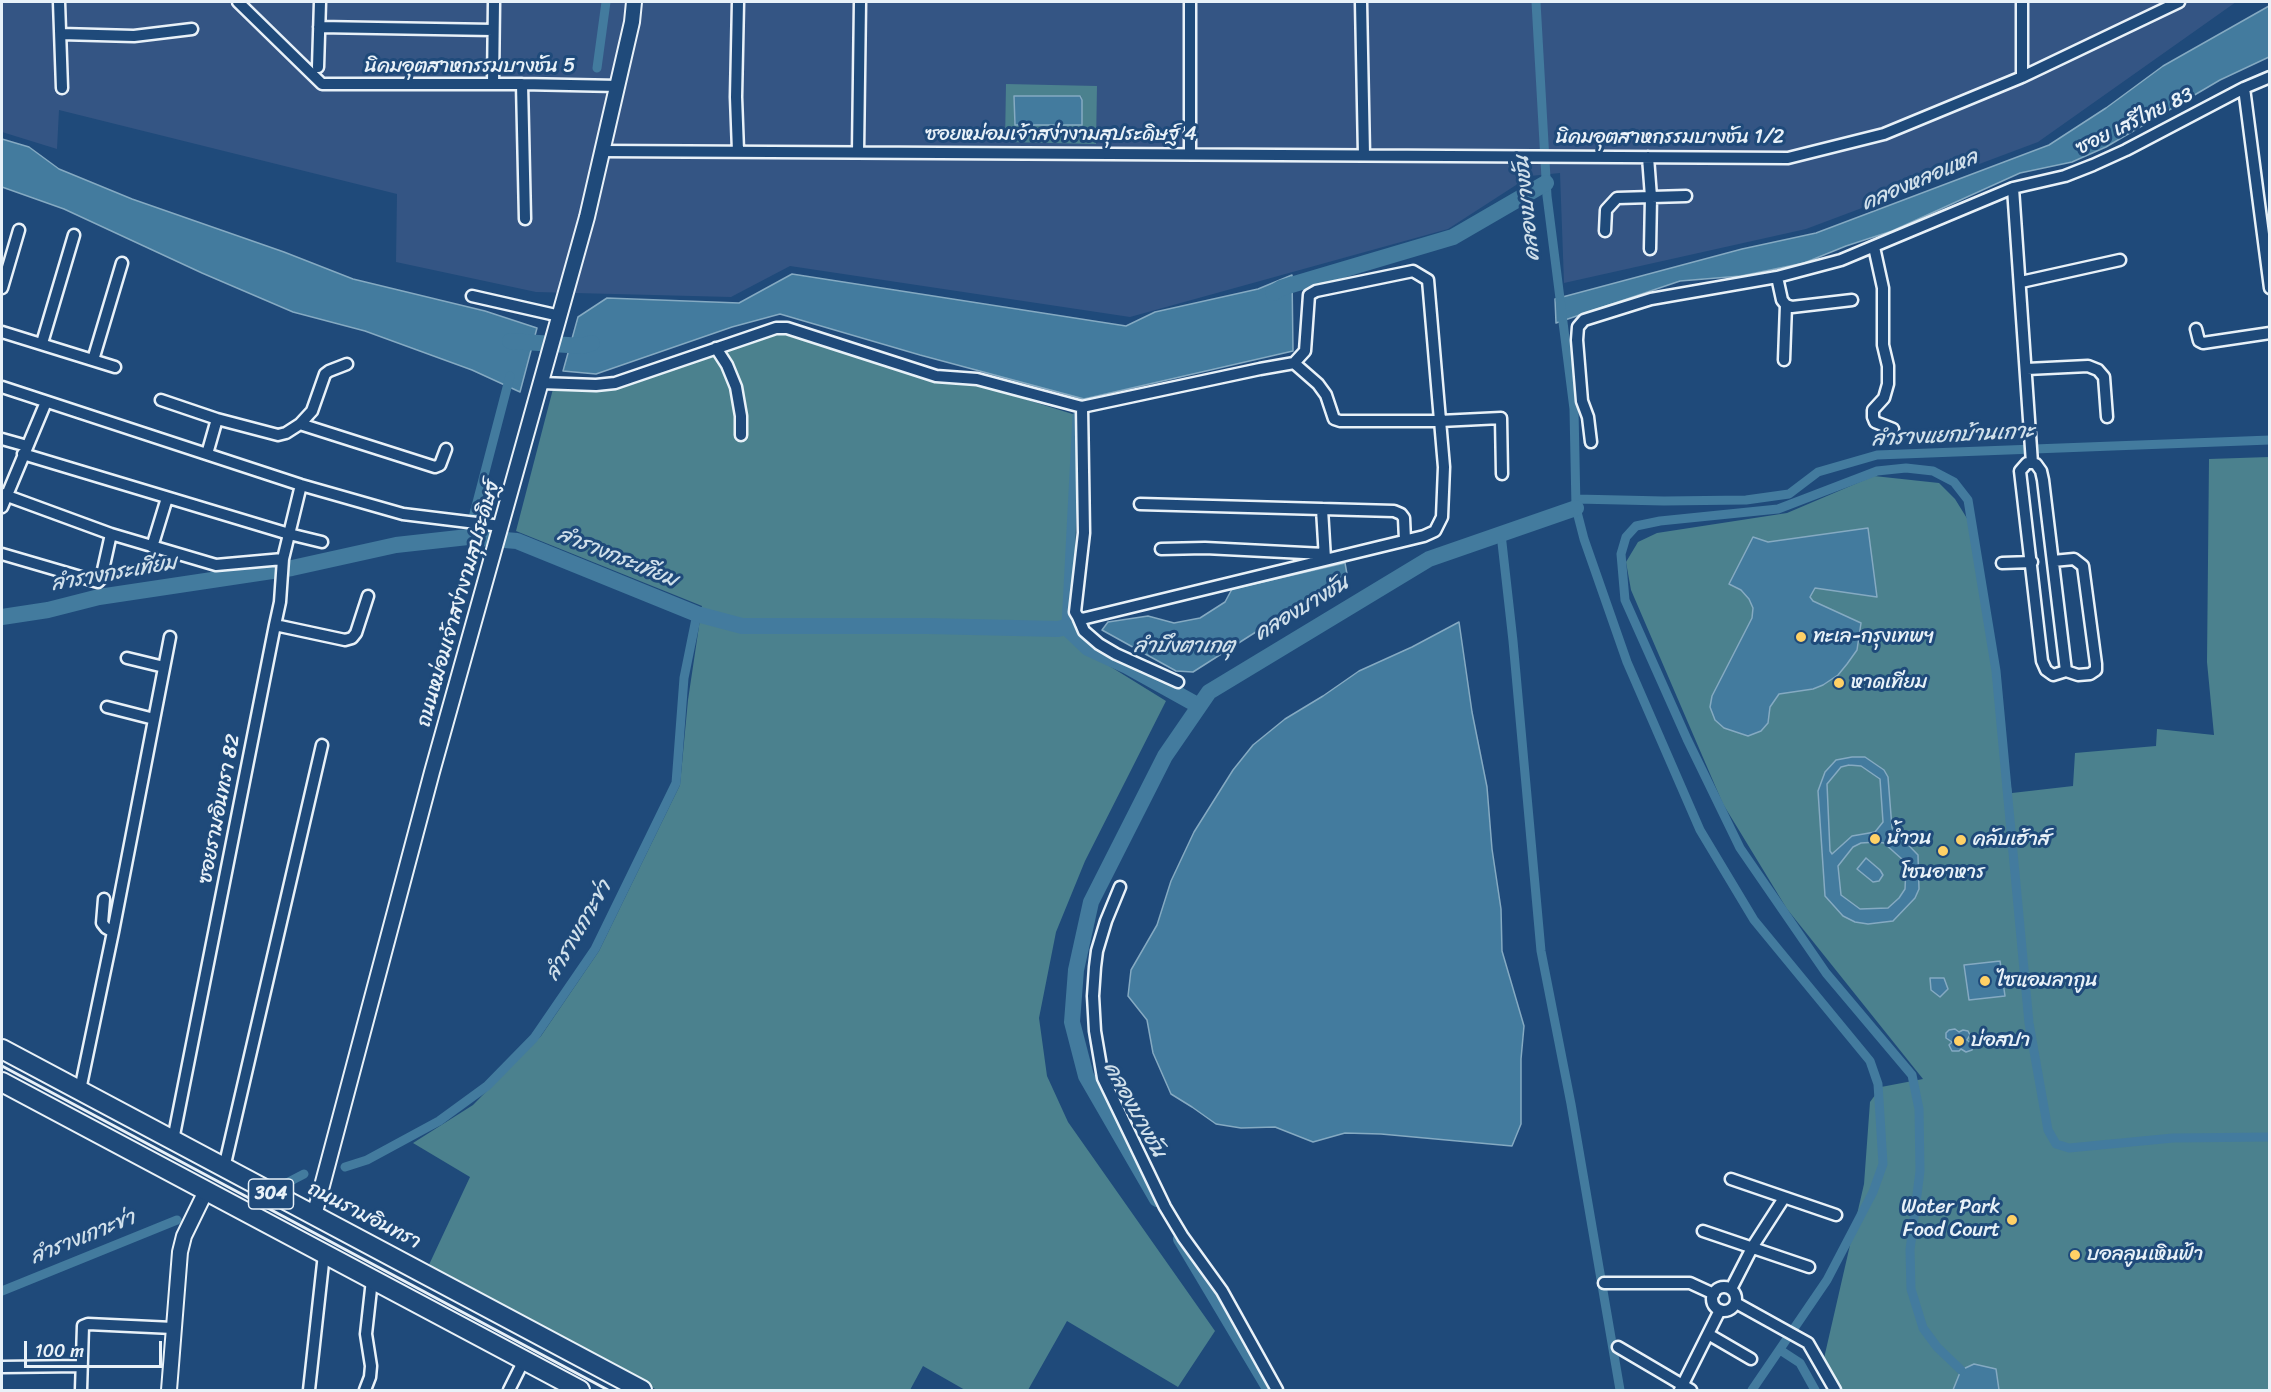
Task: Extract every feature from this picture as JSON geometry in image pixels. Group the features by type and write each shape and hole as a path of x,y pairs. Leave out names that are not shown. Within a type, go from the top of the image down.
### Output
{"highway":[{"name":"ถนนรามอินทรา","path":"2,1049 642,1390"},
{"name":"304","path":"2,1082 580,1390"},
{"path":"523,1360 535,1334"}],"street":[{"path":"59,2 62,88"},
{"name":"นิคมอุตสาหกรรมบางชัน 5","path":"238,2 322,84 618,86"},
{"path":"318,68 320,2"},
{"path":"493,84 494,2"},
{"name":"ถนนหม่อมเจ้าสง่างามสุประดิษฐ์","path":"314,1216 432,772 587,217 632,22 634,2"},
{"path":"738,2 736,97 738,152"},
{"path":"858,152 860,2"},
{"path":"1190,2 1190,154"},
{"path":"1361,2 1364,155"},
{"path":"2022,2 2022,77"},
{"name":"นิคมอุตสาหกรรมบางชัน 1/2","path":"1520,156 1788,158 1884,134 2022,77 2179,2"},
{"path":"319,27 493,30"},
{"path":"61,34 134,36 192,29"},
{"name":"ซอย เสรีไทย 83","path":"1591,442 1588,417 1582,401 1577,340 1578,327 1584,320 1651,299 1777,277 1841,260 2013,188 2065,176 2093,165 2270,77"},
{"path":"522,84 525,219"},
{"path":"2244,88 2270,288"},
{"name":"ซอยหม่อมเจ้าสง่างามสุประดิษฐ์ 4","path":"602,151 1520,156"},
{"path":"1648,157 1651,197 1650,249"},
{"path":"2013,188 2032,458 2041,471 2043,480 2066,672"},
{"path":"1605,231 1606,210 1617,198 1686,196"},
{"path":"2,288 19,230"},
{"path":"42,344 74,236"},
{"path":"1874,247 1883,288 1883,345 1888,366 1888,384 1884,398 1873,410 1873,417 1875,422 1893,429"},
{"path":"2021,282 2120,260"},
{"path":"93,360 122,263"},
{"path":"542,377 596,385 615,383 776,328 787,328 936,376 977,379 1082,407 1294,363 1305,351 1309,295 1316,291 1413,271 1428,280 1444,467 1442,517 1435,531 1406,540 1325,557 1108,614 1082,619 1078,617"},
{"path":"1777,277 1782,300 1786,305 1792,307 1852,300"},
{"path":"472,296 559,320"},
{"path":"1784,360 1783,327 1786,305"},
{"path":"2196,329 2199,341 2203,343 2270,333"},
{"path":"2,332 115,367"},
{"path":"716,348 727,365 736,387 741,416 741,435"},
{"path":"160,400 217,419 278,435 300,424 316,403 325,374 347,363"},
{"path":"1294,363 1318,384 1326,396 1334,419 1340,421 1440,421 1501,418 1502,474"},
{"path":"2026,369 2093,368 2104,377 2107,417"},
{"path":"2,387 301,484 403,514 472,521 500,529"},
{"path":"2,507 4,495 46,402"},
{"path":"1082,407 1083,533 1075,612 1084,631 1099,644 1178,682"},
{"path":"207,454 217,419"},
{"path":"300,424 435,467 440,465 446,448"},
{"path":"2,439 25,450 167,498 322,542"},
{"path":"2032,458 2020,471 2042,661 2046,670 2054,675 2066,672 2078,675 2090,674 2096,670 2096,664 2083,566 2074,559 2053,561"},
{"name":"ซอยรามอินทรา 82","path":"173,1140 275,625 283,559 301,484"},
{"path":"4,495 111,534 216,565 283,559"},
{"path":"152,547 167,498"},
{"path":"1140,504 1394,511 1404,518 1406,540"},
{"path":"1322,509 1325,557"},
{"path":"2,554 98,582 111,534"},
{"path":"1161,549 1205,548 1325,557"},
{"path":"2002,563 2032,562"},
{"path":"275,625 345,640 352,638 356,633 368,596"},
{"path":"80,1090 170,637"},
{"path":"127,658 164,667"},
{"path":"107,706 154,719"},
{"path":"224,1168 322,745"},
{"path":"1120,887 1106,921 1095,967 1093,996 1095,1031 1103,1078 1165,1207 1188,1245 1222,1291 1277,1390"},
{"path":"104,899 102,923 113,932"},
{"path":"1731,1179 1836,1215"},
{"path":"168,1390 180,1252 184,1236 206,1191"},
{"path":"1731,1289 1752,1247 1784,1198"},
{"path":"1703,1231 1809,1267"},
{"path":"309,1390 324,1254"},
{"path":"365,1390 371,1366 366,1334 372,1280"},
{"path":"1605,1283 1690,1283 1714,1294"},
{"path":"1723,1287 1731,1289 1736,1295 1736,1303 1731,1309 1720,1310 1713,1301 1714,1294 1723,1287"},
{"path":"1736,1303 1808,1343 1835,1390"},
{"path":"1618,1347 1684,1389 1720,1310"},
{"path":"81,1390 81,1329 88,1324 173,1328"},
{"path":"1708,1334 1751,1359"},
{"path":"509,1390 523,1360"},
{"path":"2,1367 81,1366"}],"shaded area":[{"path":"2,2 2236,2 2038,142 1806,229 1564,283 1560,173 1530,176 1448,229 1130,317 790,266 731,297 536,292 396,262 397,194 59,110 57,149 2,132"}],"green space":[{"path":"1006,84 1097,86 1096,144 1005,142","holes":["1014,96 1082,97 1014,122"]},
{"path":"779,333 934,381 976,384 1079,416 1075,553 1068,622 1082,649 1166,701 1085,861 1056,932 1039,1018 1047,1076 1068,1122 1215,1331 1178,1387 1067,1321 1028,1390 965,1390 923,1366 910,1390 657,1390 427,1269 470,1177 413,1143 473,1105 541,1036 599,951 680,785 688,700 702,606 516,531 553,389 609,388"},
{"path":"2269,457 2269,1390 1836,1390 1822,1367 1864,1184 1870,1102 1881,1087 1923,1079 1787,909 1723,804 1631,590 1626,562 1638,542 1657,533 1787,513 1874,476 1939,483 1955,499 1968,520 2012,793 2073,786 2075,753 2156,746 2157,729 2214,735 2207,662 2209,459"}],"water":[{"path":"2269,6 2269,57 2220,80 2106,147 2072,162 2020,173 1892,231 1804,263 1741,276 1680,281 1556,323 1555,299 1742,249 1816,233 2049,145 2106,108 2163,66"},
{"path":"1014,96 1080,96 1082,125 1015,125"},
{"path":"2,139 29,147 59,169 132,199 284,252 353,279 485,311 537,328 520,392 472,370 365,331 293,312 64,209 2,187"},
{"path":"792,274 1126,326 1155,312 1258,289 1292,275 1293,351 1084,399 780,314 732,327 596,374 563,371 578,317 607,298 739,303"},
{"name":"ทะเล-กรุงเทพฯ","path":"1868,528 1877,597 1815,588 1810,597 1813,601 1861,623 1857,650 1847,664 1838,675 1823,685 1813,689 1779,694 1770,707 1768,723 1761,731 1748,736 1724,728 1715,720 1710,707 1712,696 1752,618 1753,608 1749,599 1741,590 1729,584 1753,537 1768,542"},
{"name":"ลำบึงตาเกตุ","path":"1345,563 1347,574 1193,672 1176,671 1102,630 1108,622 1148,616 1174,623 1200,618 1225,602 1232,589"},
{"path":"1459,622 1472,712 1487,787 1492,849 1501,909 1502,951 1524,1026 1521,1059 1521,1124 1512,1146 1345,1133 1313,1142 1275,1127 1241,1128 1216,1124 1171,1094 1153,1053 1147,1020 1128,996 1131,970 1157,925 1171,881 1194,832 1233,770 1253,745 1285,719 1359,671"},
{"name":"น้ำวน","path":"1865,757 1884,770 1888,777 1892,828 1918,855 1919,889 1915,898 1893,921 1868,924 1855,922 1843,916 1825,896 1818,791 1825,772 1836,760","holes":["1861,766 1880,779 1883,822 1875,832 1852,836 1832,854 1827,784 1841,767","1861,843 1884,843 1903,860 1906,868 1905,889 1888,908 1860,909 1841,895 1838,866 1853,847"]},
{"path":"1866,858 1883,875 1879,881 1873,882 1857,869"},
{"name":"ไซแอมลากูน","path":"2000,961 2005,996 1969,1000 1964,965"},
{"path":"1930,978 1944,978 1948,989 1940,997 1931,990"},
{"name":"บ่อสปา","path":"1955,1029 1959,1032 1968,1031 1970,1035 1967,1040 1973,1045 1972,1050 1952,1051 1949,1045 1952,1042 1946,1038 1946,1033"},
{"path":"1974,1364 1996,1369 1999,1390 1953,1390 1961,1370"}],"waterway":[{"path":"597,68 606,2"},
{"path":"1536,2 1547,196 1574,409 1576,508 1584,539 1627,662 1700,830 1754,920 1870,1061 1878,1084 1883,1164 1873,1192 1827,1280 1752,1390"},
{"path":"1273,293 1281,288 1453,237 1546,183"},
{"path":"510,341 582,346 592,343"},
{"path":"468,537 510,376"},
{"path":"1066,627 1077,416"},
{"name":"ลำรางแยกบ้านเกาะ","path":"1576,499 1746,500 1789,494 1818,472 1877,455 2270,440"},
{"path":"1961,1370 1937,1347 1923,1328 1911,1289 1910,1250 1920,1171 1919,1109 1912,1075 1826,973 1740,848 1687,739 1625,600 1621,554 1626,537 1636,526 1660,521 1778,509 1877,471 1906,468 1933,471 1954,482 1968,500 1996,671 2029,1023 2048,1130 2056,1144 2069,1148 2173,1138 2270,1137"},
{"name":"คลองบางชัน","path":"1157,1199 1086,1076 1072,1022 1076,970 1091,902 1165,756 1209,692 1429,559 1576,508"},
{"path":"1501,534 1541,951 1571,1104 1620,1390"},
{"name":"ลำรางกระเทียม","path":"2,617 48,610 99,597 292,568 396,545 468,537 517,541 697,614 742,626 1058,629 1066,627 1088,648 1127,666 1199,706"},
{"name":"ลำรางเกาะข่า","path":"345,1167 367,1160 439,1121 487,1086 534,1038 595,949 676,783 684,678 697,614"},
{"name":"ลำรางเกาะข่า","path":"279,1187 304,1174"},
{"name":"ลำรางเกาะข่า","path":"2,1291 177,1220"},
{"name":"คลองบางชัน","path":"1181,1239 1271,1390"},
{"path":"1780,1350 1800,1363 1815,1390"}],"railway":[{"path":"2,1066 608,1390"}],"place":[{"name":"ทะเล-กรุงเทพฯ","path":"1801,637"},
{"name":"หาดเทียม","path":"1839,683"},
{"name":"น้ำวน","path":"1875,839"},
{"name":"คลับเฮ้าส์","path":"1961,840"},
{"name":"โซนอาหาร","path":"1943,851"},
{"name":"ไซแอมลากูน","path":"1985,981"},
{"name":"บ่อสปา","path":"1959,1041"},
{"name":"Water Park Food Court","path":"2012,1220"},
{"name":"บอลลูนเหินฟ้า","path":"2075,1255"}],"water label":[{"name":"คลองหลอแหล","path":"1920,181"}]}
